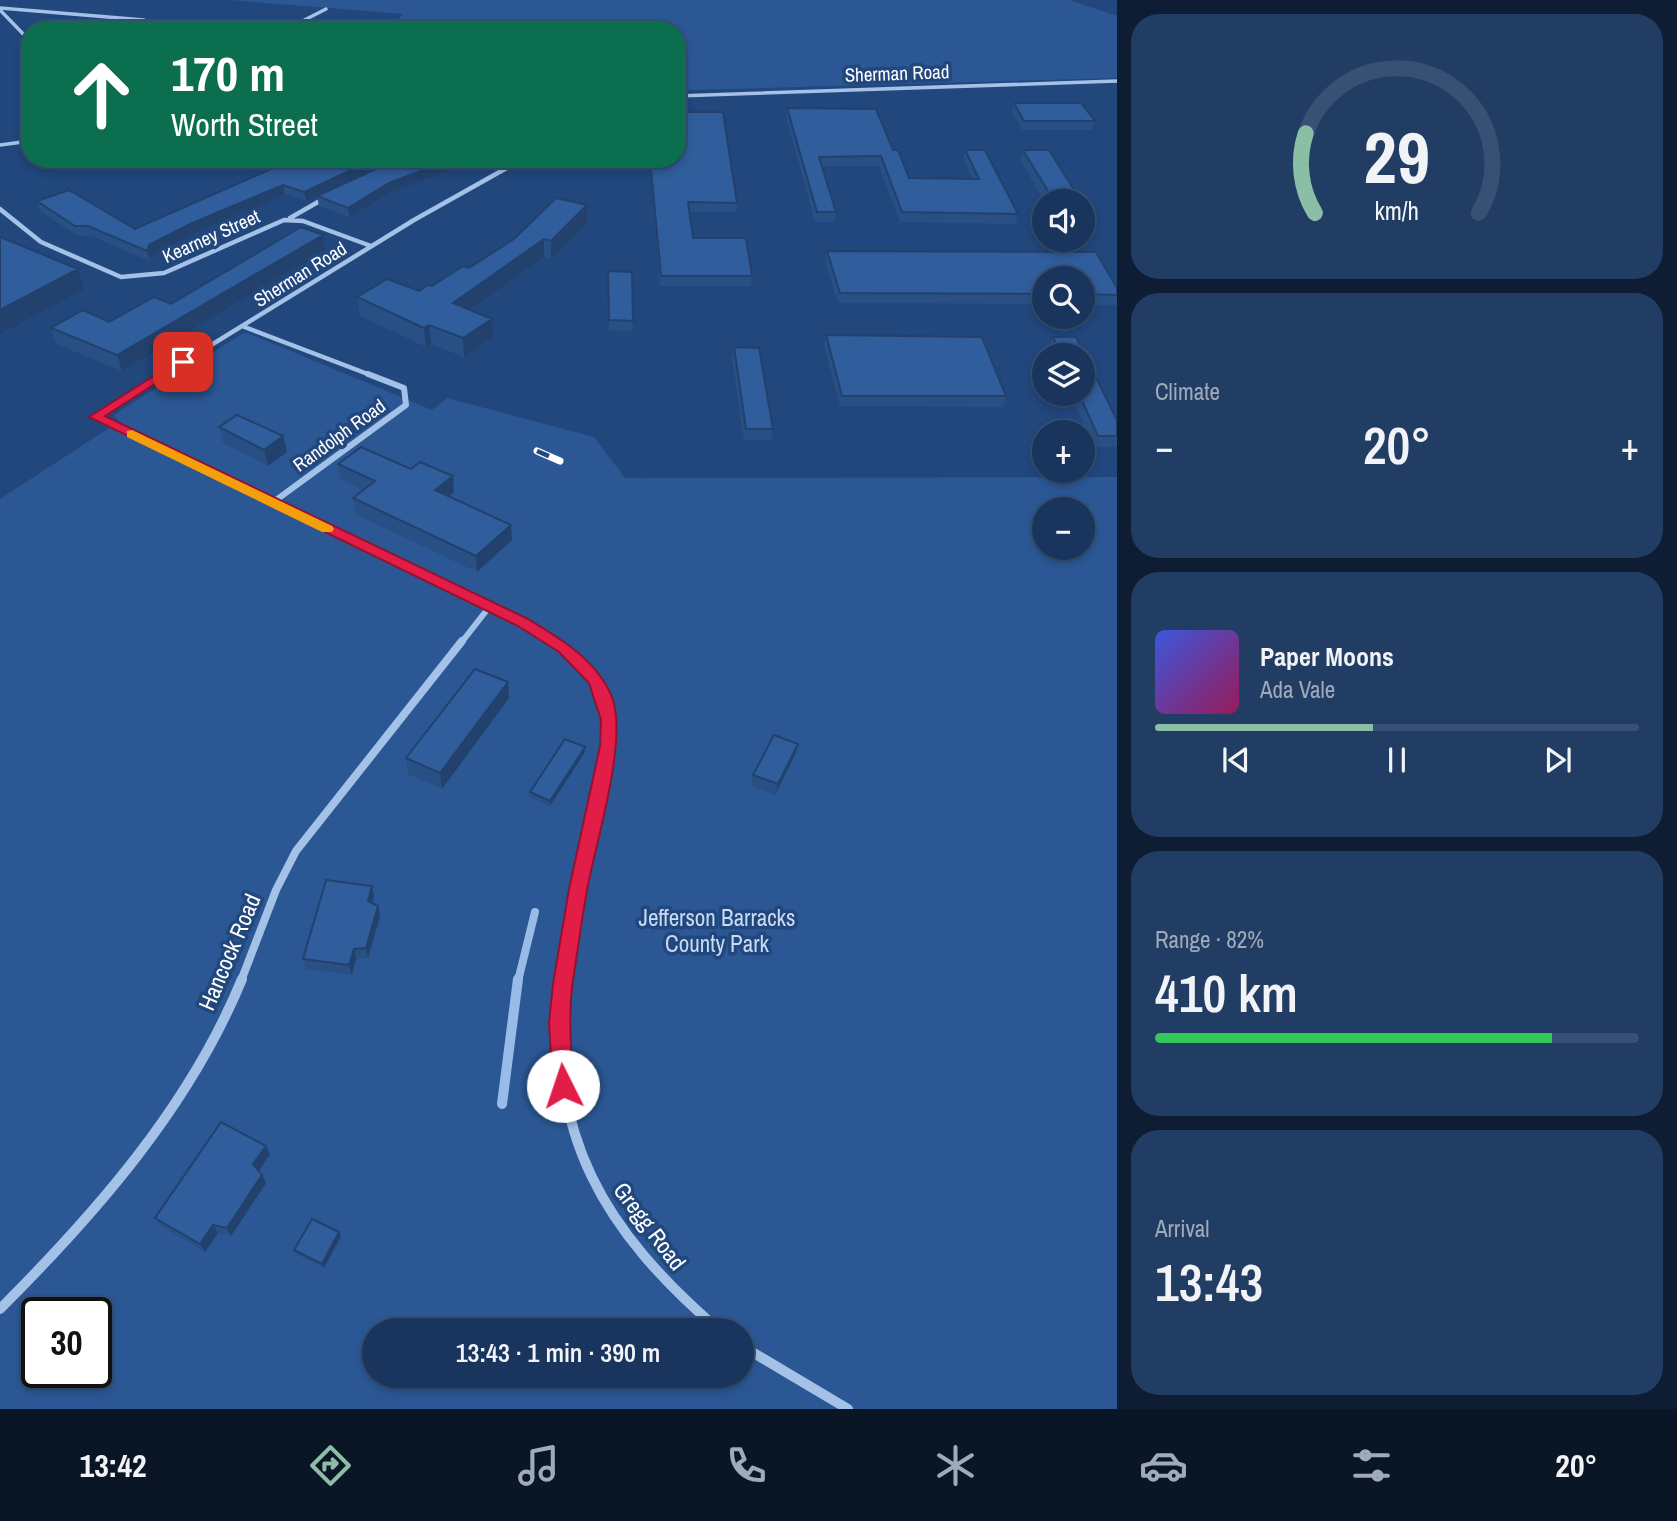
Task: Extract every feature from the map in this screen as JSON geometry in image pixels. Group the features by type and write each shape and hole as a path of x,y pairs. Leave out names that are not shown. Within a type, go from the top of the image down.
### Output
{"street":[{"path":"0,9 148,21"},
{"path":"0,9 21,31"},
{"path":"303,21 326,9"},
{"name":"Sherman Road","path":"686,96 1117,81"},
{"path":"0,145 21,140"},
{"name":"Sherman Road","path":"95,417 371,246 506,168"},
{"name":"Kearney Street","path":"0,209 27,234 46,245 121,278 144,278 172,271 273,223 289,219 328,197"},
{"path":"289,219 303,220 371,246"},
{"name":"Randolph Road","path":"242,326 404,388 406,405 272,503"},
{"name":"Gregg Road","path":"95,417 490,606 564,648 596,680 605,699 609,720 608,746 578,889 563,984 559,1023 565,1103 585,1167 607,1210 641,1258 676,1296 704,1318"},
{"name":"Hancock Road","path":"0,1309 42,1269 96,1207 157,1127 194,1072 226,1013 250,960 280,878 296,851 490,606"},
{"path":"754,1353 848,1409"}],"green space":[{"path":"229,0 1069,0 1117,16 1117,78 689,90 686,89 686,21 397,21 403,14"},
{"name":"Jefferson Barracks County Park","path":"245,332 432,410 447,398 594,437 625,478 1032,477 1032,483 1095,483 1095,477 1117,477 1117,1409 0,1409 0,499 120,421 114,416"}],"building":[{"path":"1014,103 1081,103 1095,121 1024,121"},
{"path":"787,108 876,109 893,150 898,150 909,178 979,179 965,150 985,150 1018,214 902,212 881,156 819,157 836,212 817,212"},
{"path":"686,112 723,112 737,203 688,202 693,238 746,238 752,276 661,276 651,168 686,168"},
{"path":"1023,150 1049,150 1073,189 1047,189"},
{"path":"273,168 356,168 304,192 283,185 190,224 149,245 147,251 88,226 75,226 37,201 69,190 135,229"},
{"path":"378,168 429,168 389,183 348,208 317,196"},
{"path":"556,198 587,205 551,241 544,239 453,303 492,319 463,338 429,325 424,328 357,297 387,279 419,291 463,266 469,268 514,239"},
{"path":"301,227 323,235 117,355 51,328 83,310 109,322 154,297 171,304"},
{"path":"0,237 78,269 0,310"},
{"path":"827,251 1096,252 1117,288 1117,295 1095,294 1095,266 1032,266 1032,294 840,293"},
{"path":"608,271 632,272 633,321 609,320"},
{"path":"826,335 982,337 1006,396 842,396"},
{"path":"1053,337 1076,337 1079,343 1056,343"},
{"path":"734,347 759,348 773,429 746,429"},
{"path":"1095,375 1117,420 1117,436 1098,436 1095,420 1091,420 1084,406 1095,406"},
{"path":"237,415 283,436 264,450 219,427"},
{"path":"361,447 411,469 420,462 453,476 435,490 511,525 476,556 353,498 375,481 338,464"},
{"path":"475,669 508,682 440,773 406,758"},
{"path":"774,735 798,744 778,784 753,775"},
{"path":"565,739 585,747 550,801 530,792"},
{"path":"326,880 372,886 368,901 378,906 366,948 354,949 349,965 303,959"},
{"path":"221,1122 266,1146 253,1164 262,1175 227,1228 213,1225 200,1244 155,1218"},
{"path":"312,1219 339,1232 322,1264 294,1250"}],"waterway":[{"path":"518,981 535,912"},
{"path":"502,1104 518,979"}],"railway":[{"path":"537,451 560,461"}],"slow traffic":[{"path":"132,434 327,529"}],"route":[{"path":"183,362 95,417 523,622 564,648 596,680 605,699 609,720 608,746 578,889 563,984 559,1023 563,1086"}]}
